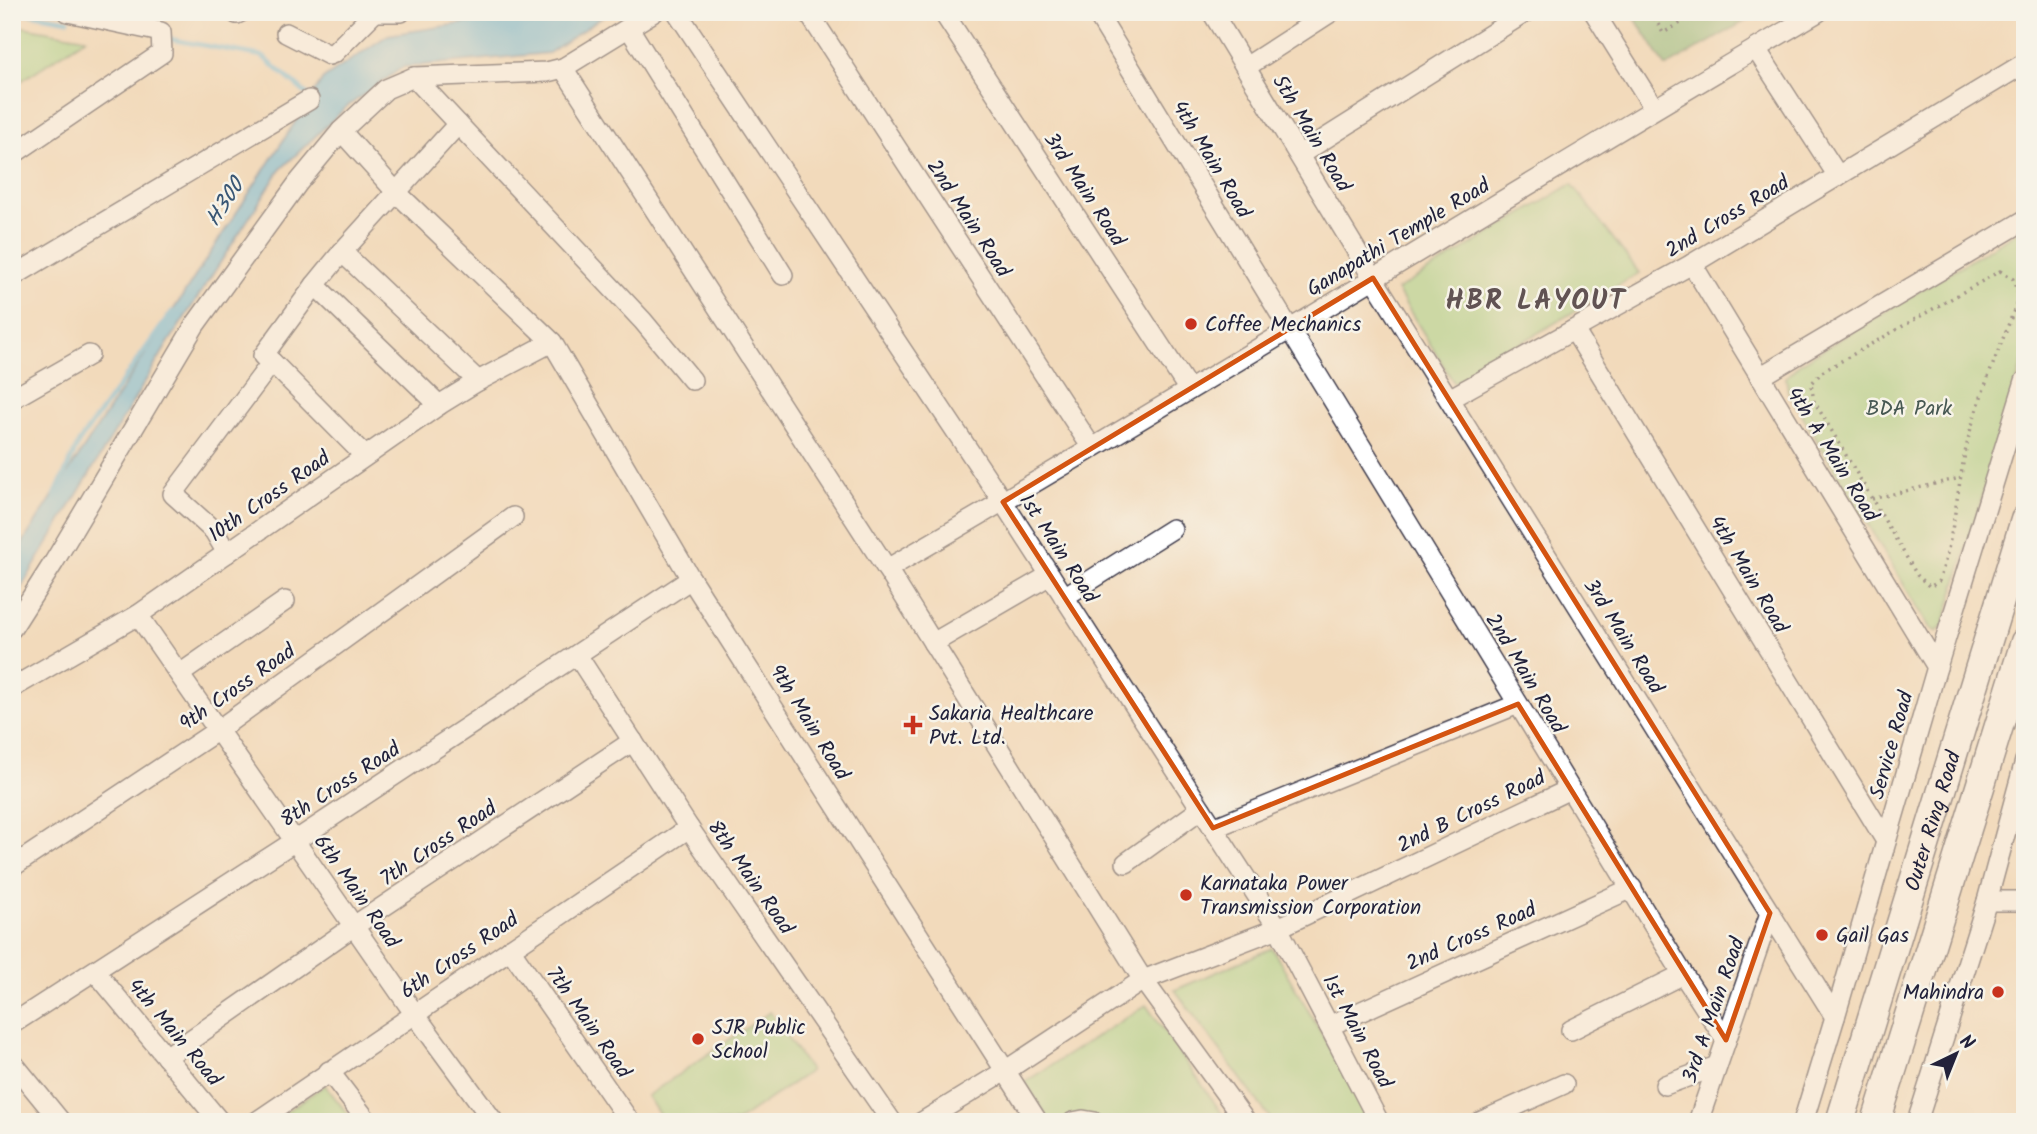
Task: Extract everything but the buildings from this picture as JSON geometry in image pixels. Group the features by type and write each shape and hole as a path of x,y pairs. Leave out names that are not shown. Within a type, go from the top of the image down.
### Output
{"highway":[{"name":"Outer Ring Road","path":"1840,1122 2025,520"},
{"name":"Outer Ring Road","path":"1876,1122 2025,642"}],"street":[{"path":"12,155 162,53 161,32 134,19 68,12"},
{"path":"286,33 329,55 373,13 401,12"},
{"path":"12,628 195,325 298,183 341,131 386,89 414,77 547,72 563,68 654,12"},
{"name":"1st Main Road","path":"677,12 1003,502 1278,928 1379,1122"},
{"name":"2nd Main Road","path":"808,12 1092,448"},
{"name":"3rd Main Road","path":"943,12 1189,390"},
{"name":"4th Main Road","path":"1096,12 1289,329"},
{"name":"5th Main Road","path":"1212,12 1373,278"},
{"path":"1245,67 1331,12"},
{"path":"1298,155 1526,12"},
{"path":"1594,12 1654,108"},
{"name":"Ganapathi Temple Road","path":"887,569 1818,12"},
{"path":"629,28 783,275"},
{"path":"1756,49 1838,176"},
{"name":"2nd Cross Road","path":"1448,398 1692,264 2025,63"},
{"path":"563,68 887,569 1143,981 1246,1122"},
{"path":"414,77 643,321 692,380"},
{"path":"12,277 309,100"},
{"path":"366,456 263,355 342,252 458,124"},
{"name":"9th Main Road","path":"341,131 397,193 552,342 691,579 1038,1122"},
{"path":"1759,377 2025,220"},
{"path":"342,252 478,381"},
{"name":"4th A Main Road","path":"1692,264 1937,667"},
{"name":"3rd Main Road","path":"1373,278 1835,1017"},
{"path":"315,285 439,405"},
{"name":"2nd Main Road","path":"1289,329 1726,1040"},
{"name":"4th Main Road","path":"1574,330 1886,841"},
{"name":"10th Cross Road","path":"12,688 138,615 439,405 552,342"},
{"path":"12,399 89,355"},
{"path":"227,553 214,531 173,494 272,362"},
{"name":"Service Road","path":"1802,1122 2025,381"},
{"name":"9th Cross Road","path":"12,867 218,730 513,517"},
{"path":"1064,597 1172,529"},
{"path":"933,643 1050,575"},
{"name":"8th Cross Road","path":"12,1024 691,579"},
{"path":"180,674 285,601"},
{"name":"6th Main Road","path":"138,615 494,1122"},
{"name":"8th Main Road","path":"577,654 689,828 892,1122"},
{"path":"1213,828 1518,704"},
{"name":"7th Cross Road","path":"166,1057 354,926 633,741"},
{"path":"1917,1122 1987,901 2025,761"},
{"name":"2nd B Cross Road","path":"922,1122 1143,981 1278,928 1570,789"},
{"path":"1126,863 1201,809"},
{"name":"6th Cross Road","path":"256,1122 689,828"},
{"name":"2nd Cross Road","path":"1329,1026 1632,888"},
{"path":"1987,901 2025,901"},
{"name":"3rd A Main Road","path":"1698,1122 1770,913"},
{"name":"7th Main Road","path":"510,949 630,1122"},
{"name":"4th Main Road","path":"94,971 220,1122"},
{"path":"1572,1030 1683,974"},
{"path":"12,1062 61,1122"},
{"path":"1665,1085 1717,1066"},
{"path":"329,1072 368,1122"},
{"path":"1480,1122 1564,1084"},
{"path":"1073,1122 1083,1119 1095,1122"}],"path":[{"path":"1651,12 1663,33 1700,12"},
{"path":"2000,271 2013,279 2019,297 1971,428 1948,556 1939,581 1930,587 1917,575 1872,499 1814,401 1811,384 1822,372 2000,271"},
{"path":"1872,499 1960,478"}],"highlighted area":[{"path":"1373,278 1770,913 1726,1040 1518,704 1213,828 1003,502"}],"green space":[{"path":"1631,12 1761,12 1666,67"},
{"path":"12,25 86,38 12,87"},
{"path":"1572,184 1639,273 1454,383 1397,290"},
{"name":"BDA Park","path":"2025,227 2025,354 1944,624 1937,632 1930,628 1788,392 1786,377 1799,364"},
{"path":"1272,948 1373,1122 1273,1122 1175,990"},
{"path":"1146,1005 1228,1122 1050,1122 1025,1082"},
{"path":"770,1012 810,1071 736,1122 664,1122 647,1096"},
{"path":"325,1085 354,1122 271,1122"}],"water":[{"path":"535,12 609,12 549,53 403,67 345,108 280,170 167,345 12,603 12,561 25,539 323,79 388,35"}],"waterway":[{"path":"23,12 68,20"},
{"path":"164,38 262,56 309,96"},
{"name":"H300","path":"55,495 79,442 172,312"}],"place":[{"name":"Coffee Mechanics","path":"1191,324"},
{"name":"Sakaria Healthcare Pvt. Ltd.","path":"913,725"},
{"name":"Karnataka Power Transmission Corporation","path":"1186,895"},
{"name":"Gail Gas","path":"1822,935"},
{"name":"Mahindra","path":"1998,992"},
{"name":"SJR Public School","path":"698,1039"}],"district":[{"name":"HBR LAYOUT","path":"1536,299"}]}
